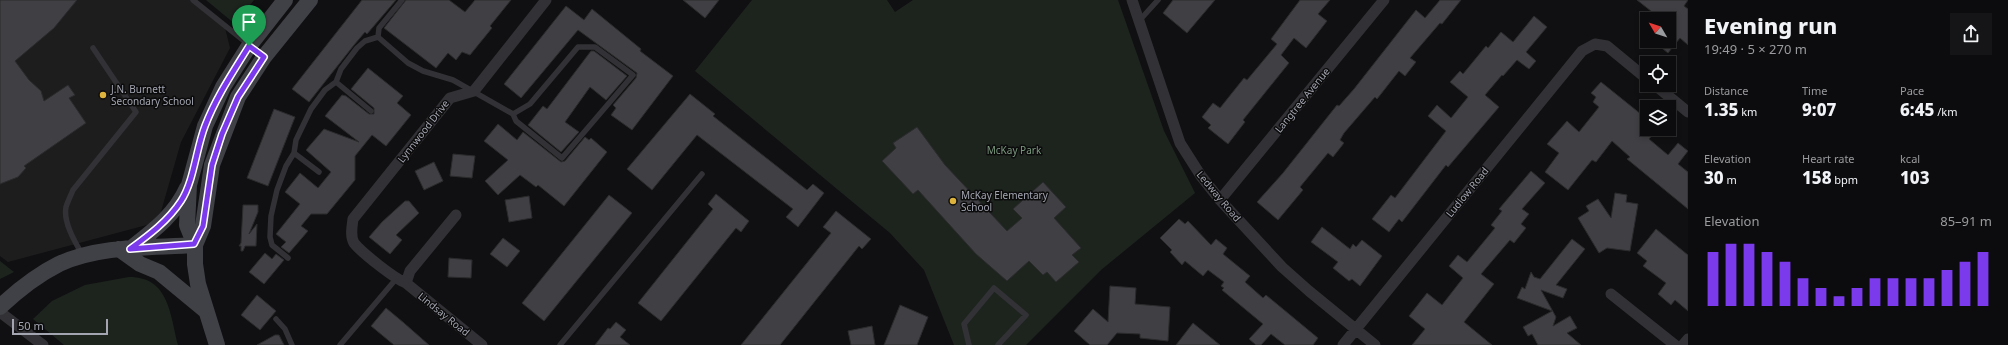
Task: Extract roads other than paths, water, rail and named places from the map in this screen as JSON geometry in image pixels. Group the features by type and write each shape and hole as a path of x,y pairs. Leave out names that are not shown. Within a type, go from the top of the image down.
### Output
{"main road":[{"path":"125,249 162,224 182,201 189,185 205,126 223,87 249,46 285,0"},
{"path":"194,244 203,226 212,165 222,134 238,97 264,57 310,0"},
{"path":"189,185 187,225 194,244 195,264 205,310 217,345"},
{"path":"0,307 35,278 60,264 83,256 125,249 194,244"},
{"path":"125,249 140,264 159,272 205,310"}],"street":[{"path":"474,91 546,0"},
{"name":"Ledway Road","path":"1132,0 1180,143 1201,176 1220,200 1282,267 1375,345"},
{"name":"Langtree Avenue","path":"1220,200 1384,0"},
{"name":"Ludlow Road","path":"1343,345 1582,51 1595,44 1607,46 1640,73"},
{"name":"Lynnwood Drive","path":"353,219 450,98 474,91"},
{"path":"1664,92 1688,112"},
{"path":"401,281 456,215"},
{"name":"Lindsay Road","path":"353,219 351,231 354,243 482,345"},
{"path":"1611,294 1675,345"},
{"path":"0,312 43,345"},
{"path":"1683,345 1688,339"}],"lane":[{"path":"193,0 264,57"},
{"path":"378,37 379,28 402,0"},
{"path":"1139,21 1158,0"},
{"path":"288,258 272,245 270,238 271,216 277,190 286,166 294,153 296,140 311,109 325,90 336,82 341,69 357,48 365,41 378,37"},
{"path":"378,37 408,63 423,71 453,80 513,114 516,122 562,158 633,75 595,47 578,48 530,104 513,114"},
{"path":"83,256 66,216 66,208 73,190 136,112 93,48"},
{"path":"336,82 371,111"},
{"path":"294,153 318,172"},
{"path":"560,345 702,174"},
{"path":"340,345 401,281"},
{"path":"969,345 964,324 994,288 1026,315 998,345"},
{"path":"276,320 285,329 292,345"}],"place":[{"name":"J.N. Burnett Secondary School","path":"103,95"},
{"name":"McKay Elementary School","path":"953,201"}],"park label":[{"name":"McKay Park","path":"1014,150"}]}
